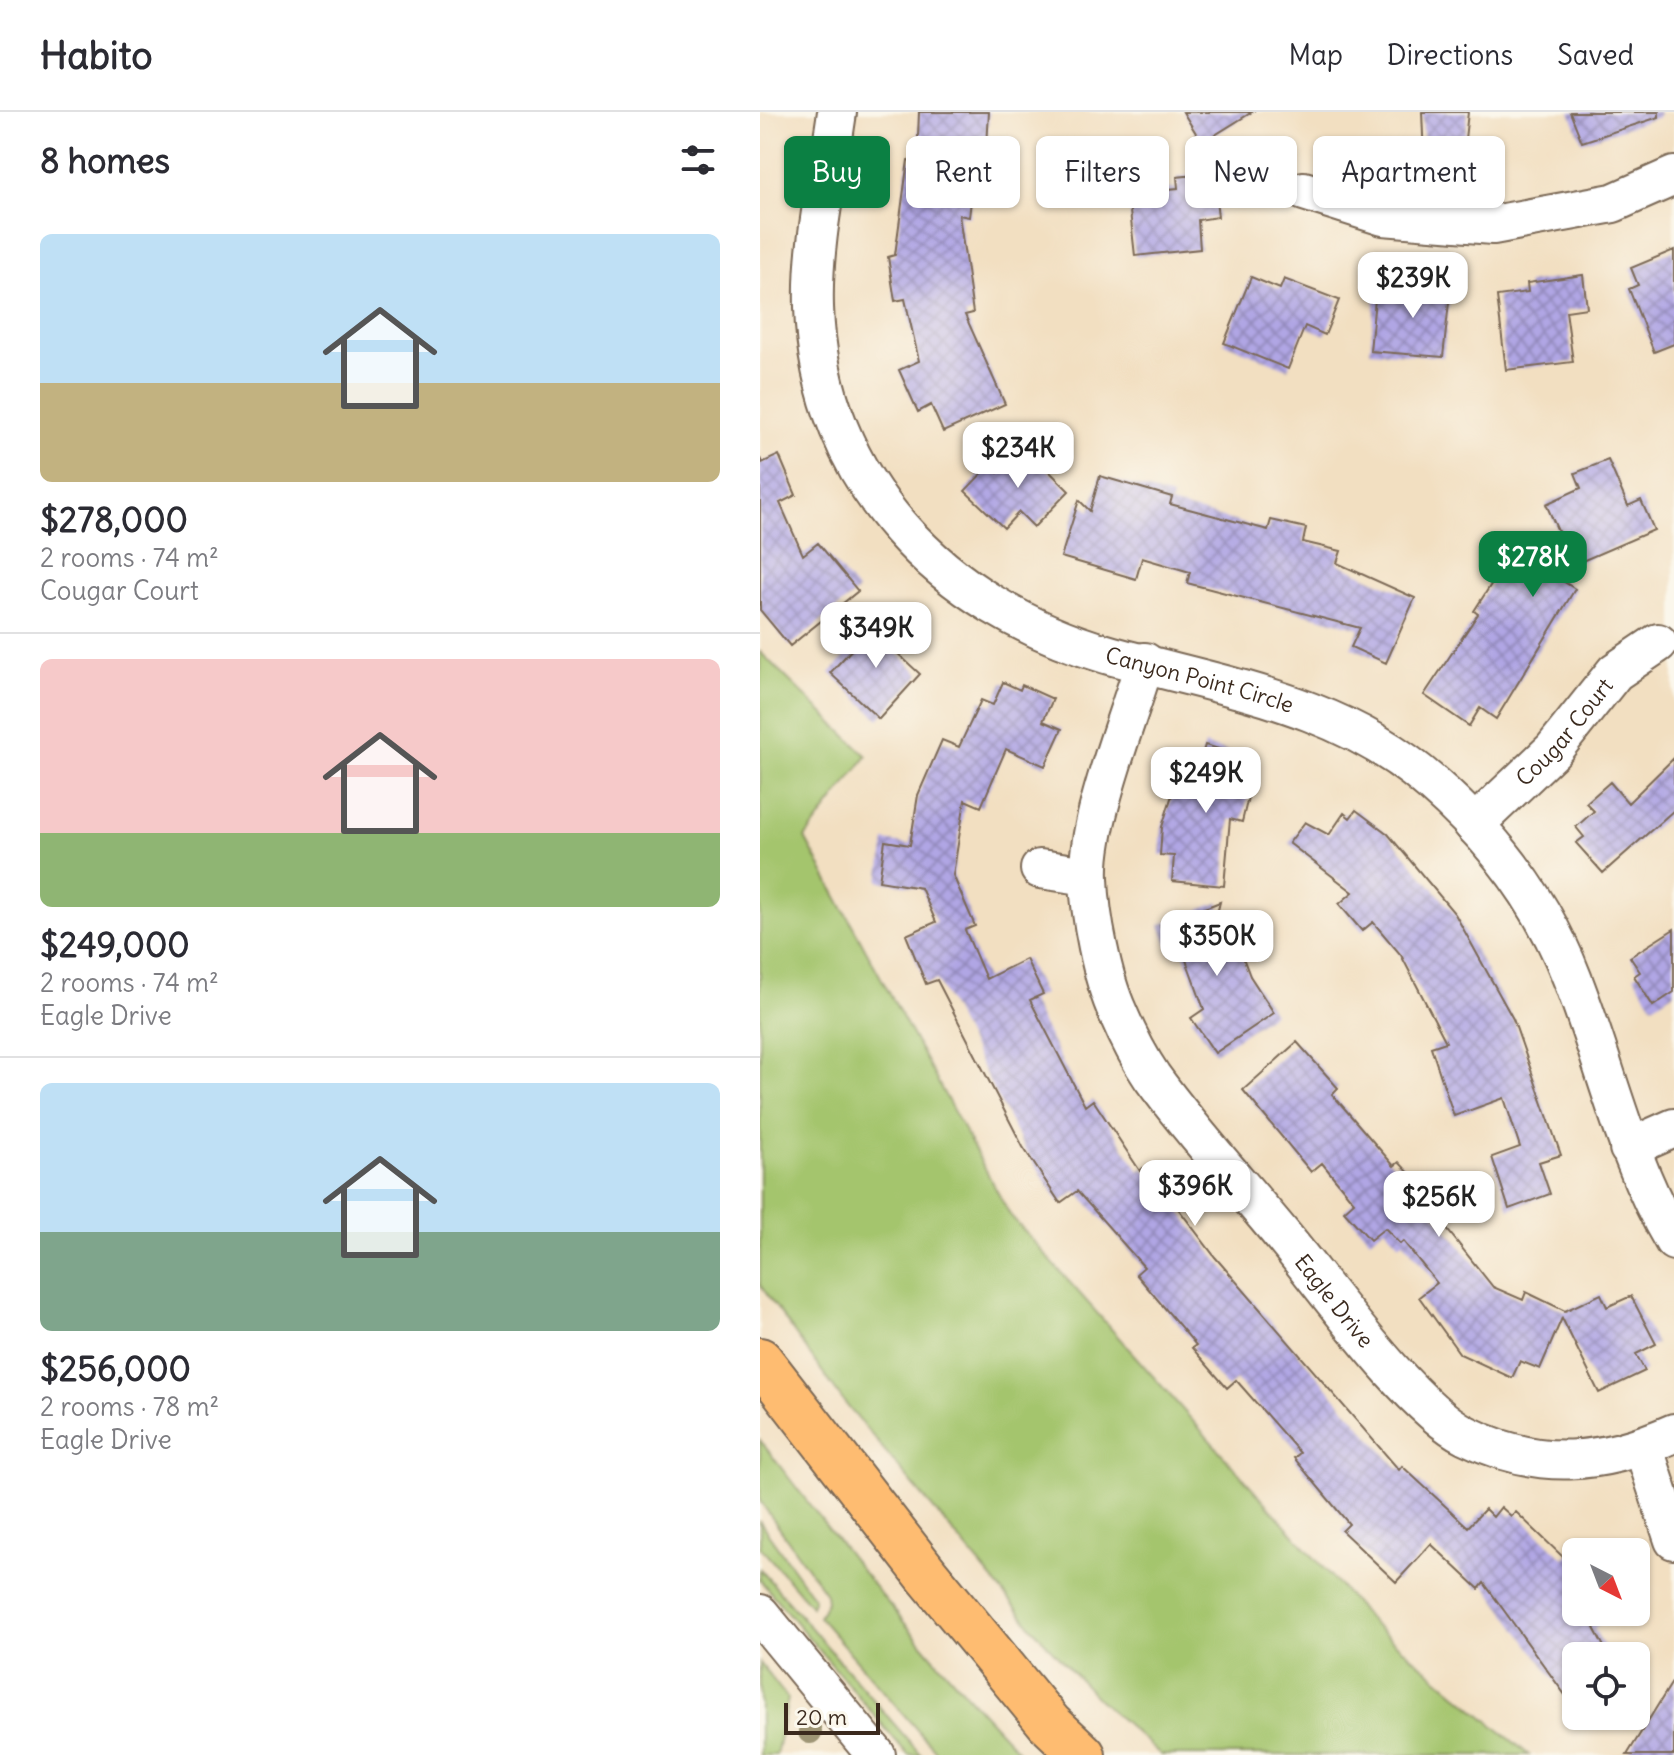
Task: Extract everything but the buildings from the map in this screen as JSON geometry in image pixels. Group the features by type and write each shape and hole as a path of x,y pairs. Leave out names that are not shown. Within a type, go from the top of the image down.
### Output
{"highway":[{"path":"760,1360 936,1586 1050,1724 1083,1755"}],"street":[{"name":"Canyon Point Circle","path":"837,112 814,258 814,311 821,358 837,424 861,477 897,527 938,567 987,603 1051,634 1106,654 1259,693 1338,723 1380,744 1430,782 1513,869 1547,923 1572,977 1629,1148 1652,1204 1674,1241"},
{"path":"1304,191 1383,216 1493,225 1613,203 1674,176"},
{"name":"Cougar Court","path":"1474,825 1553,750 1615,672 1658,643"},
{"name":"Eagle Drive","path":"1145,662 1095,828 1088,876 1099,943 1116,1010 1151,1076 1390,1367 1441,1418 1462,1434 1501,1451 1528,1458 1596,1459 1659,1440"},
{"path":"1040,869 1088,876"},
{"path":"1629,1148 1674,1128"},
{"path":"1659,1440 1674,1540"},
{"path":"760,1614 867,1745"}],"green space":[{"path":"760,652 867,756 805,838 1010,1215 1374,1625 1529,1755 1161,1755 1098,1699 1043,1640 844,1402 760,1285"},
{"path":"760,1440 886,1601 1022,1755 939,1755 819,1617 827,1601 826,1594 760,1501"},
{"path":"760,1522 814,1598 811,1606 760,1547"},
{"path":"760,1569 921,1755 908,1755 760,1580"},
{"path":"760,1663 788,1699 776,1755 760,1755"}]}
